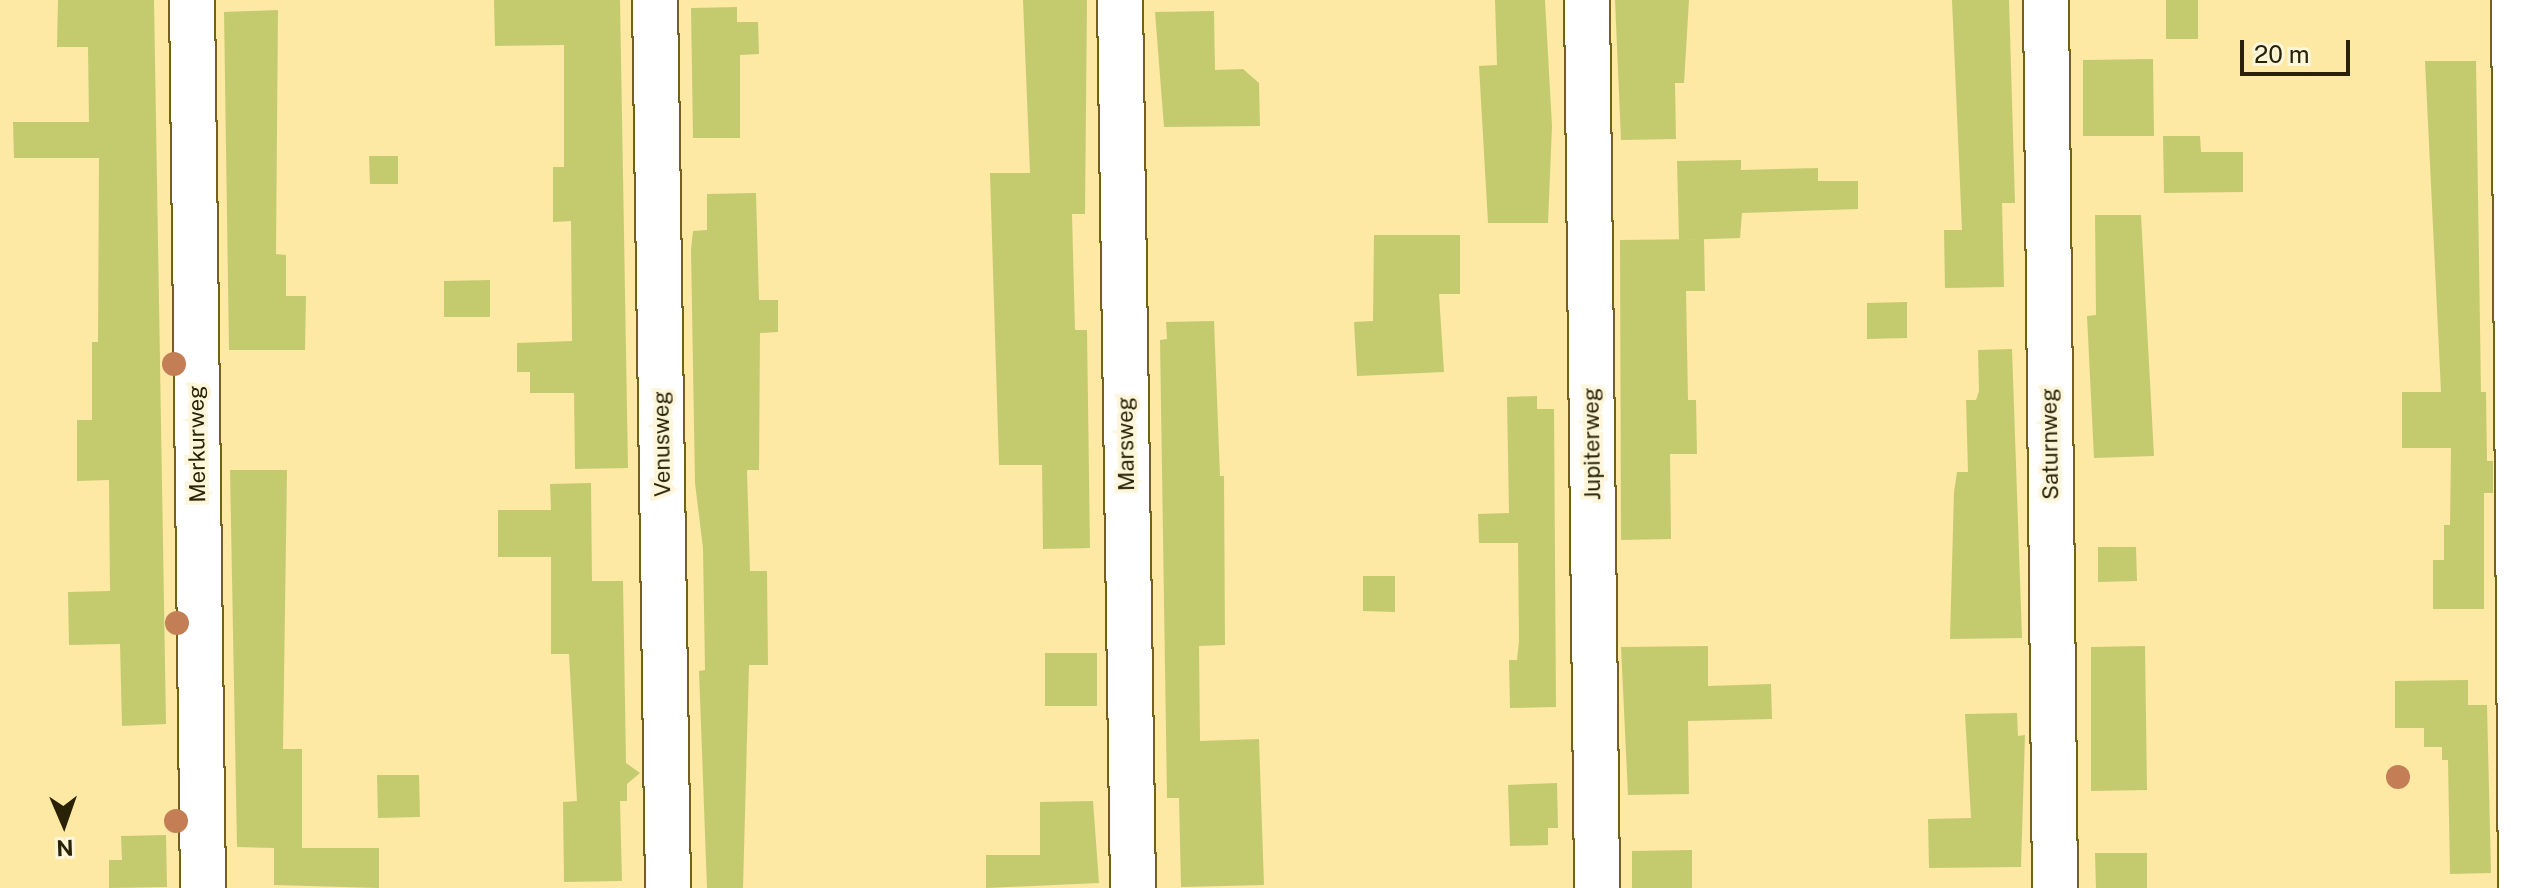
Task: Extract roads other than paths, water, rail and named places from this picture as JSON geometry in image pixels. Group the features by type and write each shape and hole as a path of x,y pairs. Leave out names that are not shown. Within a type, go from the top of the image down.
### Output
{"street":[{"name":"Merkurweg","path":"192,0 203,888"},
{"name":"Venusweg","path":"655,0 668,888"},
{"name":"Marsweg","path":"1120,0 1133,888"},
{"name":"Jupiterweg","path":"1587,0 1597,888"},
{"name":"Saturnweg","path":"2046,0 2055,888"},
{"path":"2514,0 2521,888"}]}
